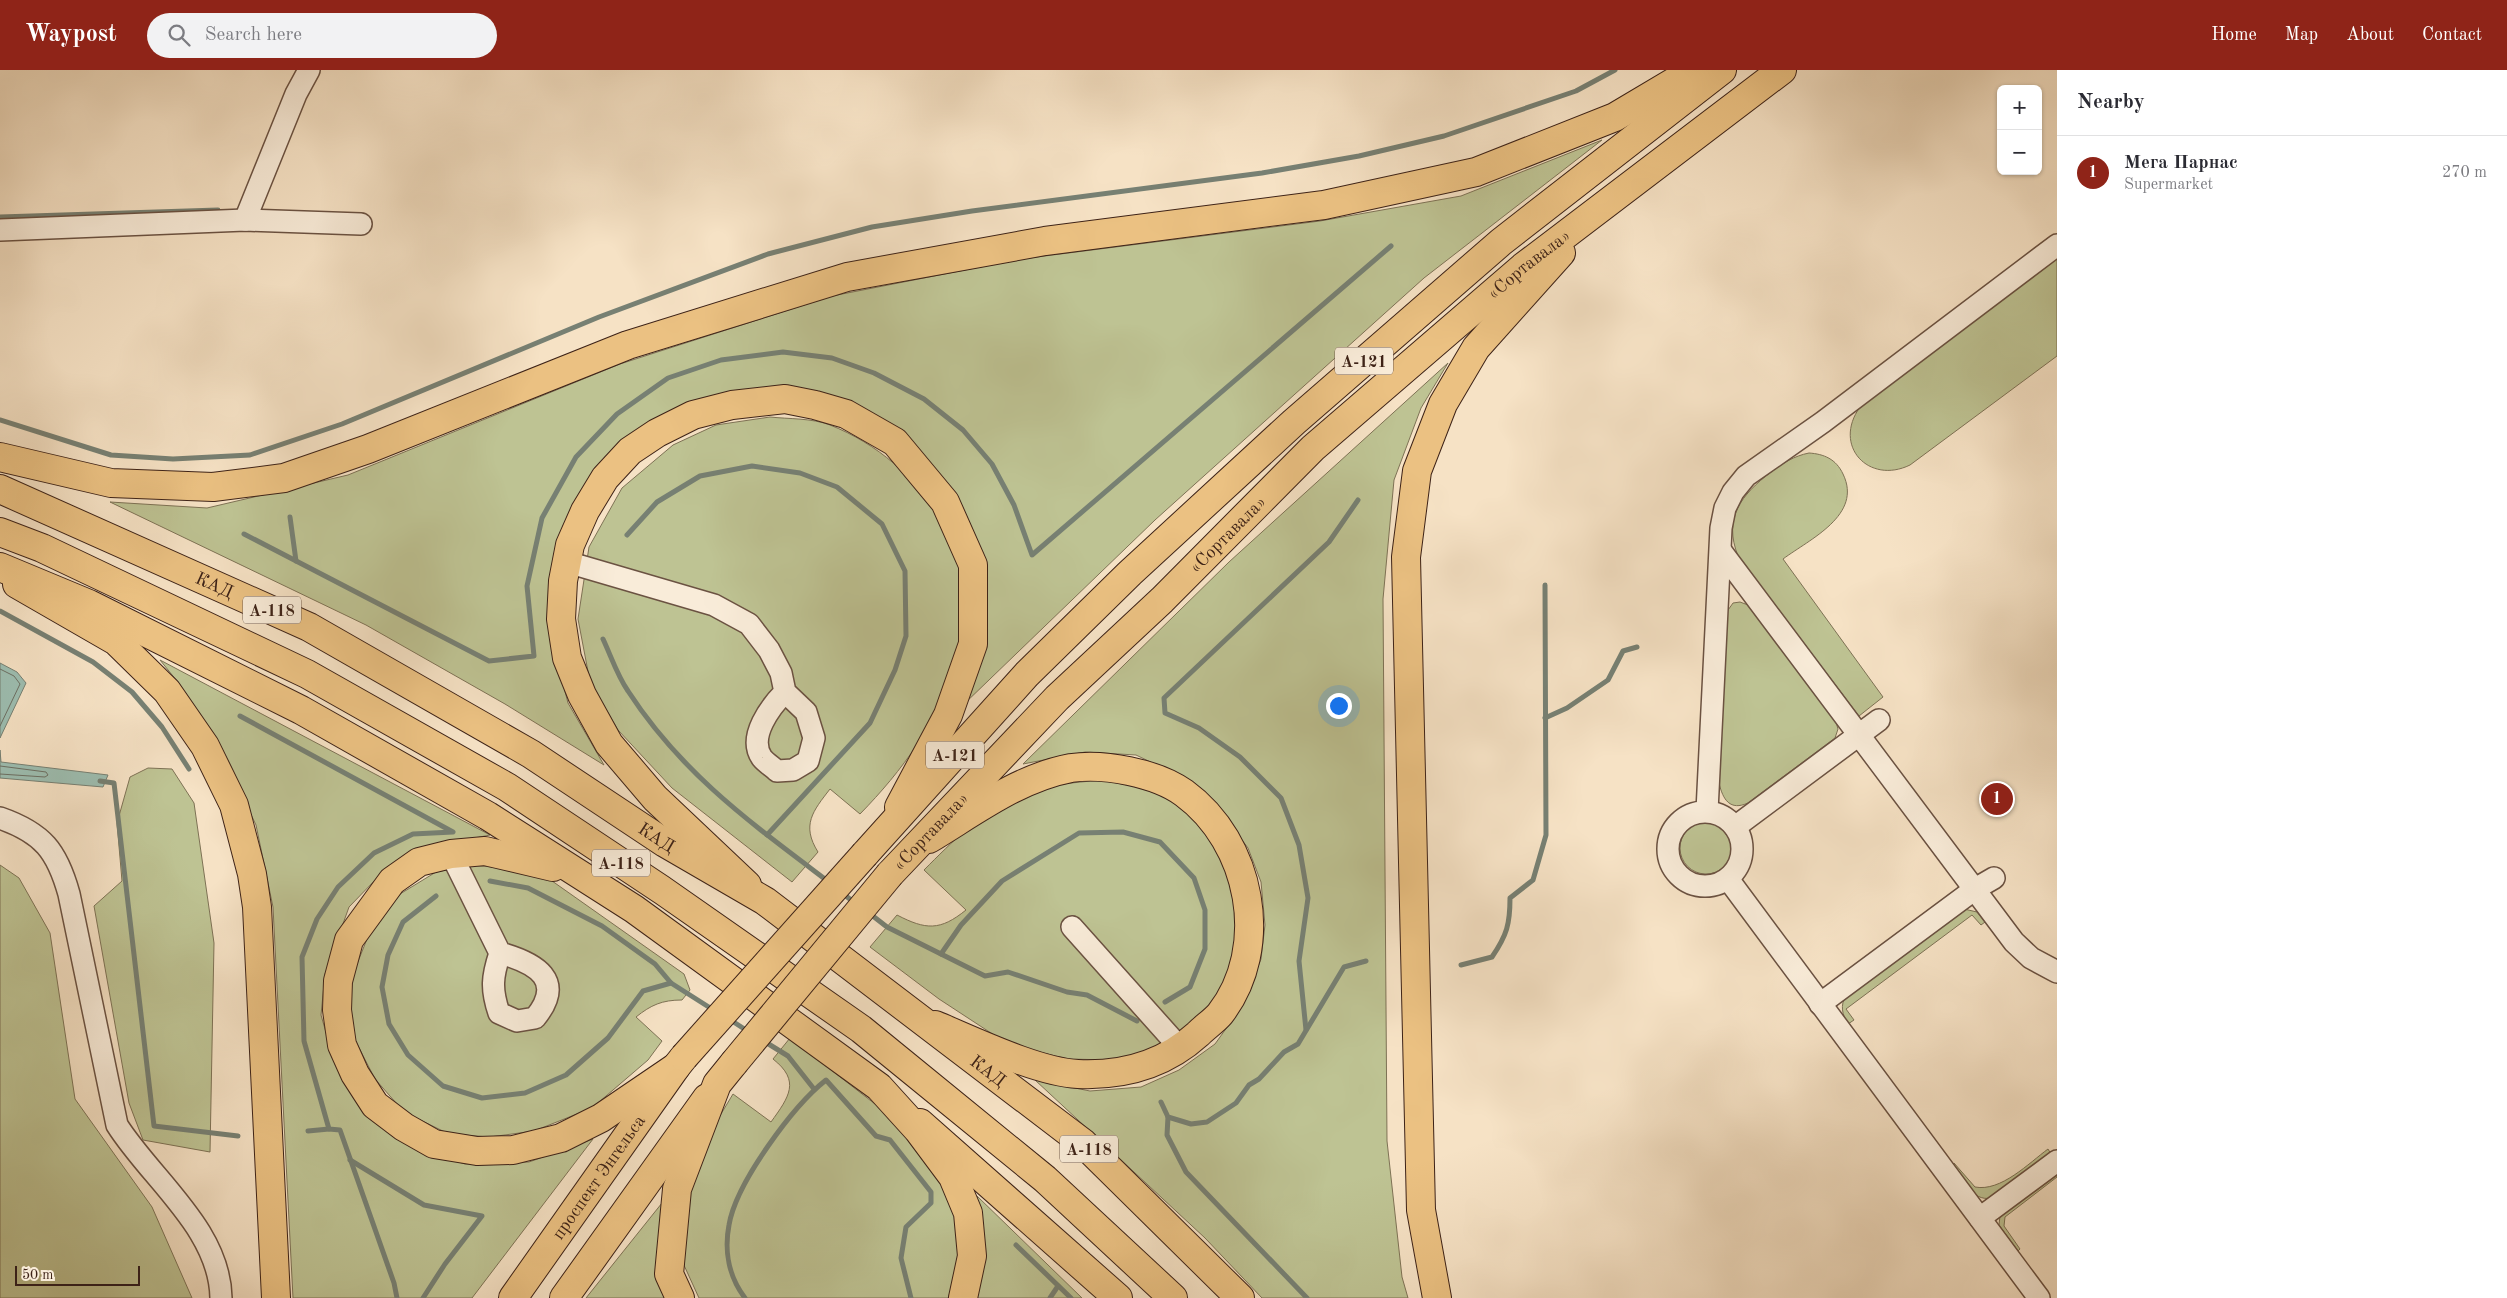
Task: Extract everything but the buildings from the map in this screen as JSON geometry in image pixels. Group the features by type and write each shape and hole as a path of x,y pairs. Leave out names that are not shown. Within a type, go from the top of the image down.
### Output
{"main road":[{"path":"0,456 111,483 213,487 284,478 368,449 628,344 847,276 1045,241 1324,205 1476,172 1615,117 1694,70"},
{"name":"«Сортавала»","path":"680,1062 1027,674 1130,572 1294,422 1501,242 1722,70"},
{"name":"«Сортавала»","path":"717,1084 914,847 1057,698 1162,600 1313,448 1523,267 1782,70"},
{"path":"1437,1298 1421,1210 1406,557 1417,471 1443,404 1476,348 1584,226 1590,216"},
{"path":"765,902 655,798 609,744 582,695 567,658 561,619 563,581 570,545 585,511 605,478 630,451 657,433 692,415 732,405 785,399 846,414 895,442 945,502 973,565 973,644 948,715 918,774 874,844"},
{"name":"КАД","path":"0,489 309,627 531,754 665,843 765,902 1083,1144 1240,1298"},
{"name":"А-118","path":"0,532 42,548 307,674 508,787 662,890 861,1029 1045,1179 1173,1298"},
{"path":"0,567 89,604 301,710 488,816 634,909 879,1087 1118,1298"},
{"path":"0,576 116,641 167,691 205,746 234,805 252,874 257,907 276,1298"},
{"path":"914,847 1013,787 1071,768 1117,768 1154,778 1184,793 1229,842 1244,881 1250,918 1247,956 1236,985 1220,1014 1181,1049 1144,1067 1077,1074 1009,1055 921,1020"},
{"path":"634,909 556,868 485,851 451,854 419,862 392,881 349,940 338,981 337,1010 342,1045 356,1074 375,1105 404,1127 434,1144 477,1151 513,1150 560,1138 602,1118 680,1062"},
{"name":"проспект Энгельса","path":"513,1298 680,1062"},
{"path":"564,1298 717,1084"},
{"path":"680,1298 669,1274 677,1189 717,1084"},
{"path":"879,1087 918,1130 953,1177 968,1213 972,1256 962,1298"}],"street":[{"path":"245,220 296,94 308,70"},
{"path":"0,230 245,220 361,224"},
{"path":"1708,812 1720,551 1725,508 1733,492 1746,476 1823,422 2057,245"},
{"path":"1720,551 2021,950 2057,972"},
{"path":"567,562 714,605 749,624 769,650 781,673 784,692"},
{"path":"1736,826 1879,720"},
{"path":"1708,812 1718,814 1736,826 1743,848 1741,860 1736,871 1728,880 1716,885 1703,887 1690,884 1679,876 1671,866 1668,840 1674,828 1688,816 1708,812"},
{"path":"0,818 25,827 48,847 62,869 117,1125 133,1150 179,1203 196,1227 213,1256 221,1298"},
{"path":"451,854 500,953"},
{"path":"1820,1004 1975,889 1994,878"},
{"path":"1728,880 2039,1298"},
{"path":"1072,927 1181,1049"},
{"path":"1980,1218 2057,1161"}],"green space":[{"path":"1602,140 1424,278 1155,520 962,706 985,646 942,477 780,388 625,443 550,633 568,703 604,765 505,704 366,625 110,502 207,508 348,475 620,364 832,296 1021,259 1320,221 1461,196"},
{"path":"2057,259 2057,356 1910,465 1895,470 1881,470 1869,466 1859,458 1853,448 1850,435 1852,422 1860,407"},
{"path":"1448,363 1421,408 1394,480 1383,599 1387,1141 1402,1277 1408,1298 1262,1298 1205,1238 1035,1080 1090,1091 1141,1087 1179,1070 1215,1044 1243,1005 1261,959 1265,925 1261,882 1248,848 1223,815 1194,783 1136,755 1085,752 1023,764 1229,562"},
{"path":"770,417 808,420 830,425 864,442 894,463 920,490 940,520 955,552 963,588 964,624 957,662 940,705 918,744 860,814 830,789 814,811 811,819 810,834 818,852 792,882 672,788 618,730 590,682 578,619 589,547 622,488 673,445 716,425"},
{"path":"1809,453 1829,458 1837,465 1843,474 1847,489 1846,502 1840,514 1831,524 1783,559 1883,697 1859,716 1738,556 1734,542 1734,519 1743,499 1751,489 1784,463"},
{"path":"1740,602 1748,605 1836,722 1838,729 1835,738 1748,803 1736,806 1725,799 1719,783 1726,613 1733,603"},
{"path":"160,660 490,835 423,848 379,876 349,907 325,974 321,1015 335,1064 366,1116 414,1148 465,1164 529,1162 593,1139 472,1298 293,1298 273,907 256,825 215,739 177,681"},
{"path":"148,768 172,769 194,803 214,943 210,1152 143,1140 129,1103 94,906 122,881 117,823 130,777"},
{"path":"1101,780 1159,791 1203,824 1227,862 1240,915 1231,971 1208,1015 1155,1049 1112,1060 1068,1059 1031,1050 994,1035 939,999 870,947 897,915 916,924 933,926 948,922 966,910 924,870 956,838 979,819 1004,803 1028,792 1059,785"},
{"path":"1701,822 1711,822 1725,829 1732,843 1732,853 1725,867 1711,874 1701,874 1691,870 1684,863 1680,853 1680,843 1684,833 1691,826"},
{"path":"0,865 19,878 50,933 75,1099 152,1207 192,1298 0,1298"},
{"path":"472,865 511,869 545,876 684,974 690,990 682,1000 657,1004 636,1017 662,1041 648,1060 592,1108 534,1131 490,1137 449,1134 404,1112 375,1079 354,1038 347,989 371,929 400,894 436,872"},
{"path":"1964,909 1977,912 1985,922 1981,925 1972,915 1846,1009 1854,1020 1848,1024 1842,1010 1846,995"},
{"path":"790,1038 875,1104 922,1151 953,1198 961,1241 957,1274 948,1298 699,1298 683,1263 678,1215 697,1154 733,1094 771,1122 783,1105 789,1089 787,1075 782,1067 773,1059"},
{"path":"2048,1149 2051,1154 1991,1198 1984,1198 1973,1193 1952,1165 1954,1163 1975,1187 1985,1187 2005,1181"},
{"path":"2057,1171 2057,1177 2005,1217 2004,1226 2020,1249 2018,1251 1999,1225 2000,1216"},
{"path":"977,1196 1082,1298 975,1298 985,1257"},
{"path":"662,1203 656,1265 666,1298 586,1298"}],"water":[{"path":"0,663 17,672 26,683 0,738"},
{"path":"0,750 1,762 108,775 103,787 0,778"}],"waterway":[{"path":"0,420 111,455 173,459 250,455 342,424 599,317 768,254 872,227 972,211 1262,173 1359,156 1444,136 1576,91 1615,70"},
{"path":"0,217 218,210"},
{"path":"244,534 489,661 534,656 527,586 542,518 576,457 617,414 668,378 721,360 783,352 832,358 874,373 924,399 963,430 992,464 1014,505 1032,555 1391,246"},
{"path":"627,535 657,502 700,476 752,466 800,473 837,487 882,524 905,571 906,636 895,670 870,723 767,835"},
{"path":"1306,1030 1299,961 1308,898 1299,845 1281,798 1240,757 1199,728 1165,713 1164,698 1329,542 1358,500"},
{"path":"290,517 296,561"},
{"path":"1461,965 1492,957 1507,929 1510,898 1533,880 1546,835 1545,585"},
{"path":"0,611 93,662 132,692 162,727 189,769"},
{"path":"603,639 624,685 671,748 745,818 829,882"},
{"path":"1545,718 1567,708 1608,680 1623,651 1637,647"},
{"path":"240,716 453,832 413,834 374,853 338,887 317,919 302,957 304,1041 329,1129 340,1130 394,1283 397,1298"},
{"path":"100,781 114,783 154,1126 238,1136"},
{"path":"941,954 961,925 1002,881 1079,833 1123,832 1160,842 1194,878 1205,910 1205,949 1190,987 1165,1002"},
{"path":"490,881 528,888 602,926 655,964 671,983 715,1011"},
{"path":"841,892 856,904"},
{"path":"436,896 403,922 388,955 382,987 389,1024 408,1055 443,1086 482,1098 525,1093 566,1075 608,1038 643,991 671,983"},
{"path":"869,913 887,927 985,976 1008,972 1067,992 1087,995 1137,1021"},
{"path":"1161,1102 1168,1117 1191,1124 1207,1122 1236,1103 1249,1085 1259,1079 1284,1052 1298,1044 1344,967 1366,961"},
{"path":"729,1019 749,1032"},
{"path":"762,1040 788,1056 814,1089"},
{"path":"745,1298 735,1281 729,1263 727,1244 729,1225 734,1208 742,1188 768,1146 798,1108 826,1080 876,1136 890,1140 931,1192 931,1203 906,1227 901,1258 911,1298"},
{"path":"1168,1117 1167,1135 1186,1172 1307,1298"},
{"path":"308,1131 329,1129"},
{"path":"350,1160 424,1205 482,1216 445,1264 423,1298"},
{"path":"1016,1245 1071,1298"},
{"path":"1050,1298 1058,1286"}],"place":[{"name":"Мега Парнас","path":"1997,799"}]}
